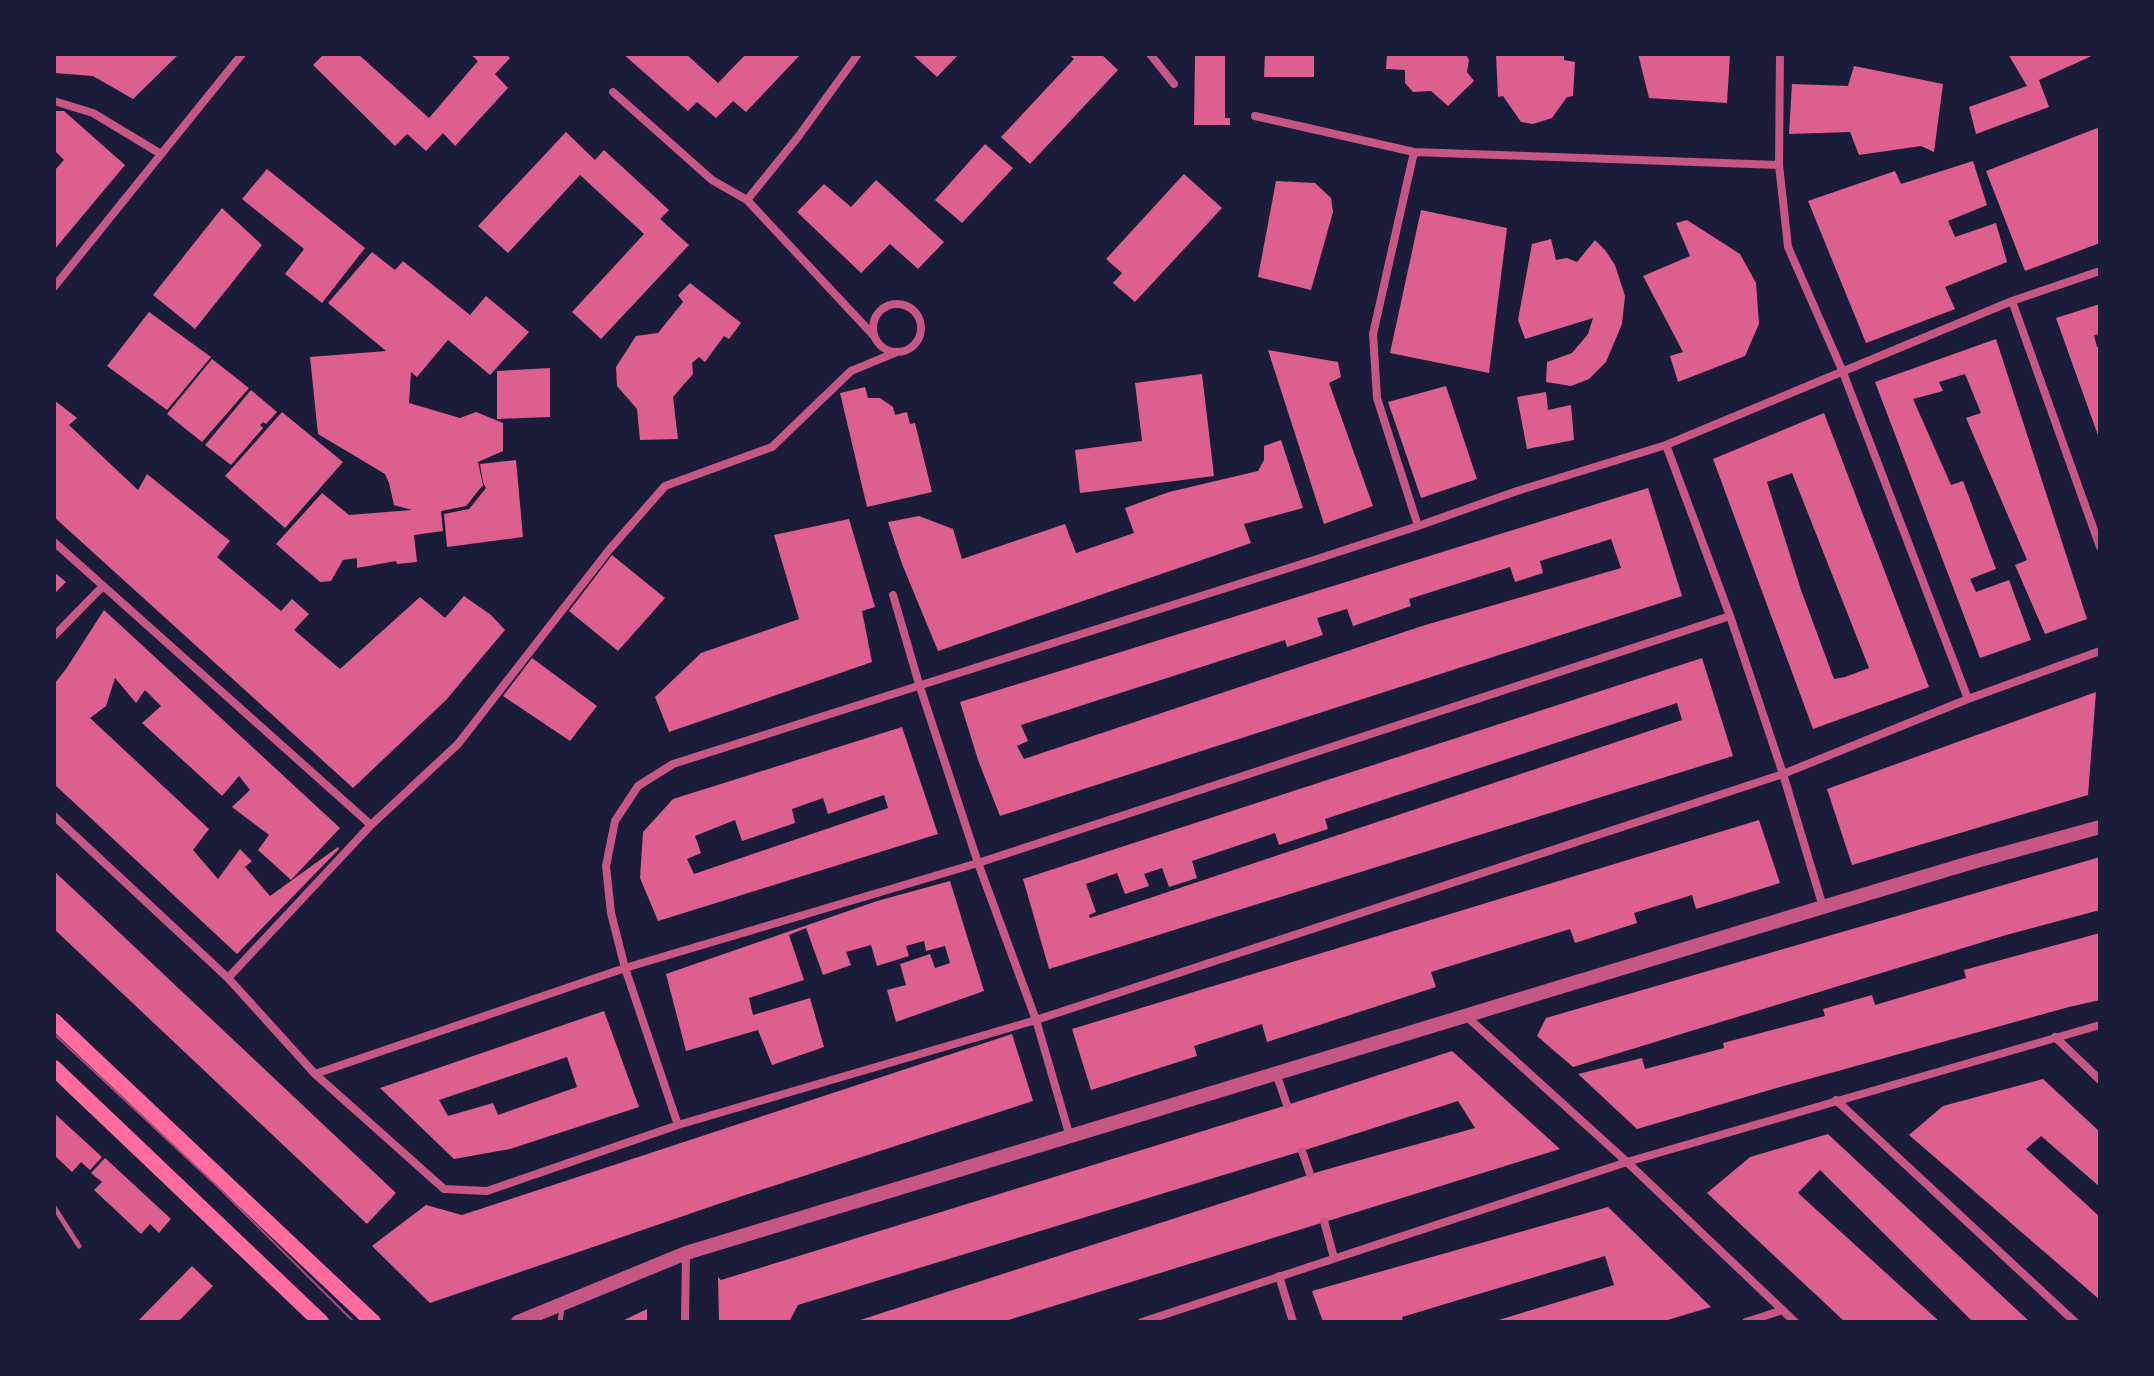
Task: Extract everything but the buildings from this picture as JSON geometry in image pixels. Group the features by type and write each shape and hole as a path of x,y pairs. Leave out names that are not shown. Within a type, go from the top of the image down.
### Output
{"main road":[{"path":"54,1021 373,1322"},
{"path":"54,1068 321,1322"}],"street":[{"path":"54,287 242,54"},
{"path":"747,200 798,137 858,54"},
{"path":"1150,54 1174,84"},
{"path":"1780,54 1779,165 1788,247 1842,370 1968,699"},
{"path":"613,92 712,180 747,200 883,348 897,352"},
{"path":"54,101 93,113 161,154"},
{"path":"1255,116 1414,152 1779,165"},
{"path":"1414,152 1373,334 1377,398 1418,526"},
{"path":"678,1125 625,968 611,913 606,866 615,821 638,786 673,764 1666,445 2012,301 2100,271"},
{"path":"2012,301 2100,547"},
{"path":"228,978 371,825 458,744 609,550 665,486 772,447 851,371 912,347 920,333 920,325 913,311 899,305 883,308 874,321 874,336"},
{"path":"1666,445 1730,616 1823,907"},
{"path":"54,542 371,825"},
{"path":"54,636 103,586"},
{"path":"893,595 978,863 1036,1020 1070,1137"},
{"path":"315,1074 625,968 978,863 1730,616"},
{"path":"54,816 228,978 315,1074 444,1189 487,1191 678,1125 1036,1020 1783,774 1968,699 2100,651"},
{"path":"518,1322 686,1253 1823,907 2100,827"},
{"path":"1466,1016 1627,1162 1795,1322"},
{"path":"1142,1322 1627,1162 2100,1025"},
{"path":"2055,1037 2100,1080"},
{"path":"1276,1073 1287,1105"},
{"path":"1836,1100 2075,1322"},
{"path":"1302,1151 1310,1174"},
{"path":"1324,1221 1334,1258"},
{"path":"685,1322 686,1253"},
{"path":"1279,1276 1293,1322"},
{"path":"1746,1322 1783,1310"}],"lane":[{"path":"54,1207 79,1246"},
{"path":"560,1322 562,1302"}],"tram line":[{"path":"54,1034 219,1188 354,1322"}]}
